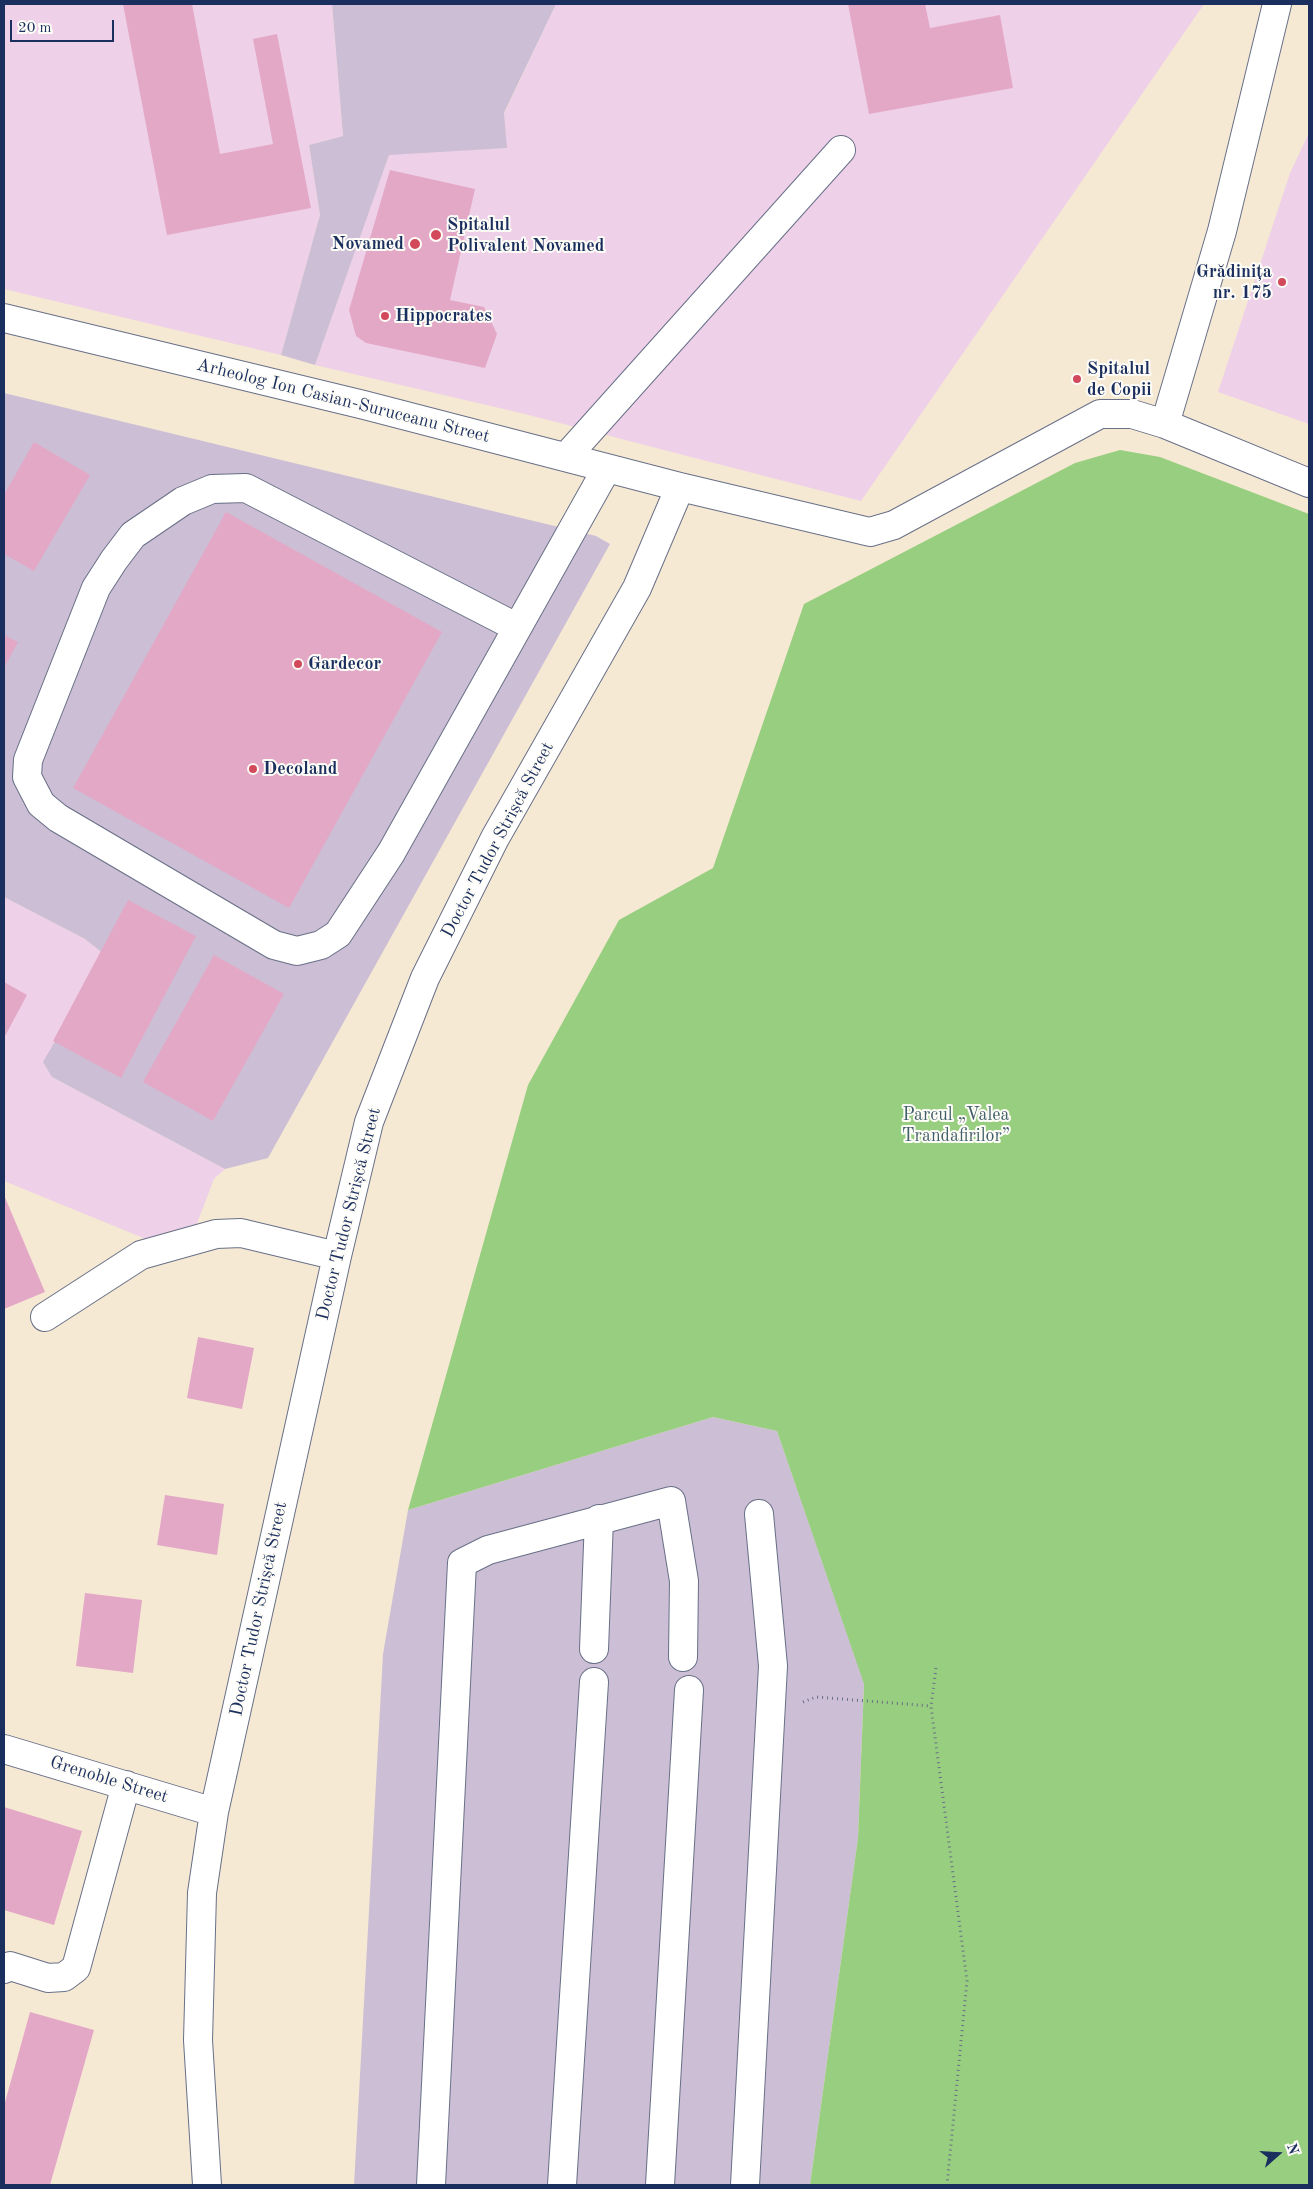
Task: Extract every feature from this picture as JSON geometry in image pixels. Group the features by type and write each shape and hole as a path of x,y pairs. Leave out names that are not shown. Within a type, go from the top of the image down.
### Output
{"street":[{"path":"1164,424 1222,231 1276,4"},
{"path":"566,457 841,150"},
{"name":"Arheolog Ion Casian-Suruceanu Street","path":"4,318 364,405 680,487"},
{"path":"680,487 870,532 894,525 1100,414 1132,414 1164,424 1309,483"},
{"path":"516,627 246,488 212,489 183,501 133,535 96,588 28,760 27,777 41,804 58,818 274,945 297,951 321,945 338,934 392,853 516,627 607,468"},
{"name":"Doctor Tudor Strișcă Street","path":"207,2185 198,2040 198,1993 202,1894 214,1812 337,1256 369,1122 426,978 495,838 637,588 680,487"},
{"path":"45,1317 141,1255 216,1234 241,1234 337,1256"},
{"path":"431,2185 462,1563 488,1550 671,1500 684,1582 683,1657"},
{"path":"745,2185 773,1666 759,1514"},
{"path":"594,1649 599,1519"},
{"path":"562,2185 594,1682"},
{"path":"660,2185 689,1690"},
{"name":"Grenoble Street","path":"4,1749 214,1812"},
{"path":"4,1969 10,1966 48,1978 64,1977 76,1968 126,1785"}],"path":[{"path":"936,1668 931,1706 967,1981 948,2185"},
{"path":"816,1697 931,1706"}],"shaded area":[{"path":"4,4 332,4 343,136 309,145 320,215 281,355 4,289"},
{"path":"332,4 556,4 504,113 507,148 389,155 315,365 281,355 320,215 309,145 343,136"},
{"path":"556,4 1204,4 861,501 525,414 315,365 389,154 506,148 504,114"},
{"name":"Grădinița nr. 175","path":"1309,133 1309,424 1218,392 1290,173"},
{"path":"4,393 596,536 610,544 268,1158 225,1169 52,1077 43,1062 105,955 85,939 4,897"},
{"path":"4,897 85,939 105,955 52,1077 225,1169 214,1179 185,1255 4,1181"},
{"path":"713,1417 777,1431 864,1683 858,1838 810,2185 354,2185 383,1654 408,1510"}],"green space":[{"name":"Parcul „Valea Trandafirilor”","path":"1120,450 1160,457 1309,514 1309,2185 810,2185 858,1838 864,1684 777,1431 713,1417 408,1510 528,1085 619,920 713,868 804,604 1075,463"}],"building":[{"path":"123,4 192,4 220,154 273,144 253,39 277,34 311,208 167,235"},
{"path":"848,4 925,4 930,28 1000,15 1013,88 869,114"},
{"name":"Novamed","path":"390,170 475,189 450,300 484,307 497,334 485,368 366,343 356,336 349,310"},
{"path":"34,442 90,475 34,571 4,554 4,495"},
{"path":"226,512 442,632 289,908 73,788"},
{"path":"4,635 18,642 4,668"},
{"path":"128,900 196,936 121,1078 53,1041"},
{"path":"214,955 284,994 213,1121 143,1082"},
{"path":"4,982 27,995 4,1038"},
{"path":"4,1195 45,1292 4,1309"},
{"path":"198,1337 254,1348 242,1409 187,1398"},
{"path":"165,1495 224,1504 217,1555 157,1545"},
{"path":"85,1593 142,1600 133,1673 76,1666"},
{"path":"4,1807 82,1831 54,1925 4,1910"},
{"path":"30,2012 94,2030 50,2185 4,2185 4,2106"}],"place":[{"name":"Spitalul Polivalent Novamed","path":"436,235"},
{"name":"Novamed","path":"415,244"},
{"name":"Grădinița nr. 175","path":"1282,282"},
{"name":"Hippocrates","path":"385,316"},
{"name":"Spitalul de Copii","path":"1077,379"},
{"name":"Gardecor","path":"298,664"},
{"name":"Decoland","path":"253,769"}]}
